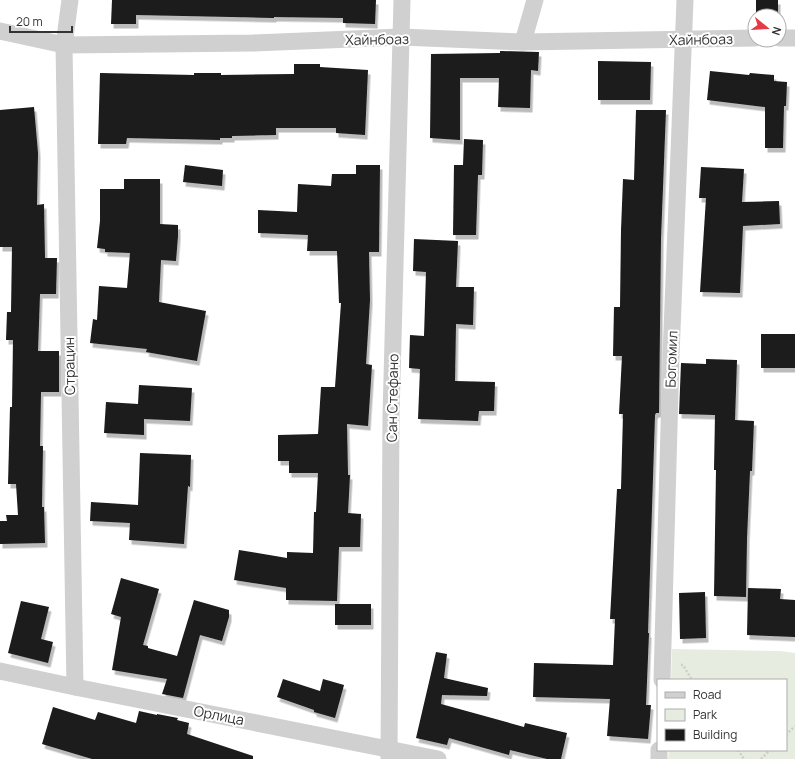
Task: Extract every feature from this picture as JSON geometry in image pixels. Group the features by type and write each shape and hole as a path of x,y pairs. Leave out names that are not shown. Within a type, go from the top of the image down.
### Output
{"street":[{"name":"Страцин","path":"70,0 64,46 75,687"},
{"name":"Сан Стефано","path":"389,754 391,416 402,0"},
{"path":"524,42 535,0"},
{"name":"Богомил","path":"662,679 671,356 685,0"},
{"name":"Хайнбоаз","path":"0,31 64,46 253,43 401,38 524,42 747,38"},
{"name":"Орлица","path":"0,671 389,754 438,759"}],"path":[{"path":"787,734 795,726"},
{"path":"761,759 769,751"}],"green space":[{"path":"672,649 780,651 795,653 795,759 668,759 669,751 787,751 787,679 671,679"}],"building":[{"path":"112,0 376,0 375,24 343,23 343,18 136,15 136,24 111,24"},
{"path":"756,0 778,0 778,8 756,8"},
{"path":"500,51 539,52 538,71 531,70 530,108 498,107 499,78 460,78 460,140 430,138 431,54 500,53"},
{"path":"598,61 651,62 650,100 598,100"},
{"path":"294,64 320,64 320,67 368,70 365,135 336,133 336,128 276,128 276,135 232,136 232,138 220,138 220,140 127,138 126,144 98,144 100,73 194,75 194,73 221,73 221,75 294,74"},
{"path":"710,71 749,75 750,73 774,75 774,81 787,82 786,106 784,106 783,148 765,148 765,107 707,100"},
{"path":"34,107 38,153 37,205 44,204 45,258 57,258 56,294 40,294 38,351 59,351 59,392 41,392 40,446 43,446 42,507 44,507 45,543 0,544 0,521 7,521 6,515 18,515 16,484 8,484 10,407 12,407 13,340 6,340 7,312 11,312 12,247 0,247 0,110"},
{"path":"636,110 666,110 661,238 659,413 656,413 655,415 648,633 646,705 651,705 648,739 607,736 610,699 533,697 534,663 613,665 615,619 610,619 617,489 621,489 623,414 619,414 622,356 613,356 614,307 620,307 623,179 634,180"},
{"path":"464,139 483,140 482,175 478,175 476,235 453,235 454,165 463,165"},
{"path":"185,165 223,170 222,186 183,182"},
{"path":"356,165 380,165 379,252 369,252 370,300 366,364 372,365 368,426 347,424 348,475 350,475 348,513 361,514 360,547 339,547 337,601 286,600 286,588 234,580 239,550 287,558 287,552 313,553 314,512 316,512 318,473 289,473 289,461 278,461 278,435 318,434 321,387 335,387 341,303 339,303 337,251 307,251 308,235 258,233 258,210 297,212 298,184 331,186 332,174 356,174"},
{"path":"701,167 744,169 742,202 779,201 780,224 743,226 740,293 700,292 706,198 699,198"},
{"path":"124,179 160,179 160,224 178,225 178,236 176,261 161,260 159,302 206,311 197,361 146,352 147,349 90,343 93,319 97,320 99,286 127,288 130,253 105,252 105,249 97,248 100,221 100,189 124,189"},
{"path":"414,239 458,241 456,287 474,287 473,325 456,324 455,381 495,382 494,411 479,411 478,421 418,419 420,369 409,368 410,335 424,336 426,272 413,271"},
{"path":"761,334 795,334 795,368 761,368"},
{"path":"706,359 737,360 735,420 754,421 752,471 750,471 746,597 714,596 716,470 714,470 715,415 679,414 681,363 706,364"},
{"path":"139,385 192,388 190,421 144,419 144,435 104,433 106,402 138,404"},
{"path":"140,453 191,455 190,487 188,486 184,544 129,540 130,523 90,521 91,502 138,505"},
{"path":"121,578 159,589 143,645 148,646 148,648 177,656 194,600 229,610 229,617 222,641 200,635 183,698 162,694 167,679 112,670 121,617 111,614"},
{"path":"748,588 781,589 780,599 795,600 795,637 747,635"},
{"path":"705,592 706,638 680,639 679,593"},
{"path":"21,601 49,607 41,639 53,642 48,663 8,653"},
{"path":"335,604 371,604 371,625 335,625"},
{"path":"436,652 447,654 444,678 488,688 487,696 442,695 441,704 524,727 525,723 567,733 561,759 547,759 510,750 509,755 449,738 447,745 416,738"},
{"path":"283,679 320,691 323,679 344,685 335,718 314,712 314,710 277,697"},
{"path":"53,707 95,720 98,712 136,723 139,711 178,718 177,720 189,723 187,734 253,756 253,759 92,759 42,744"}]}
